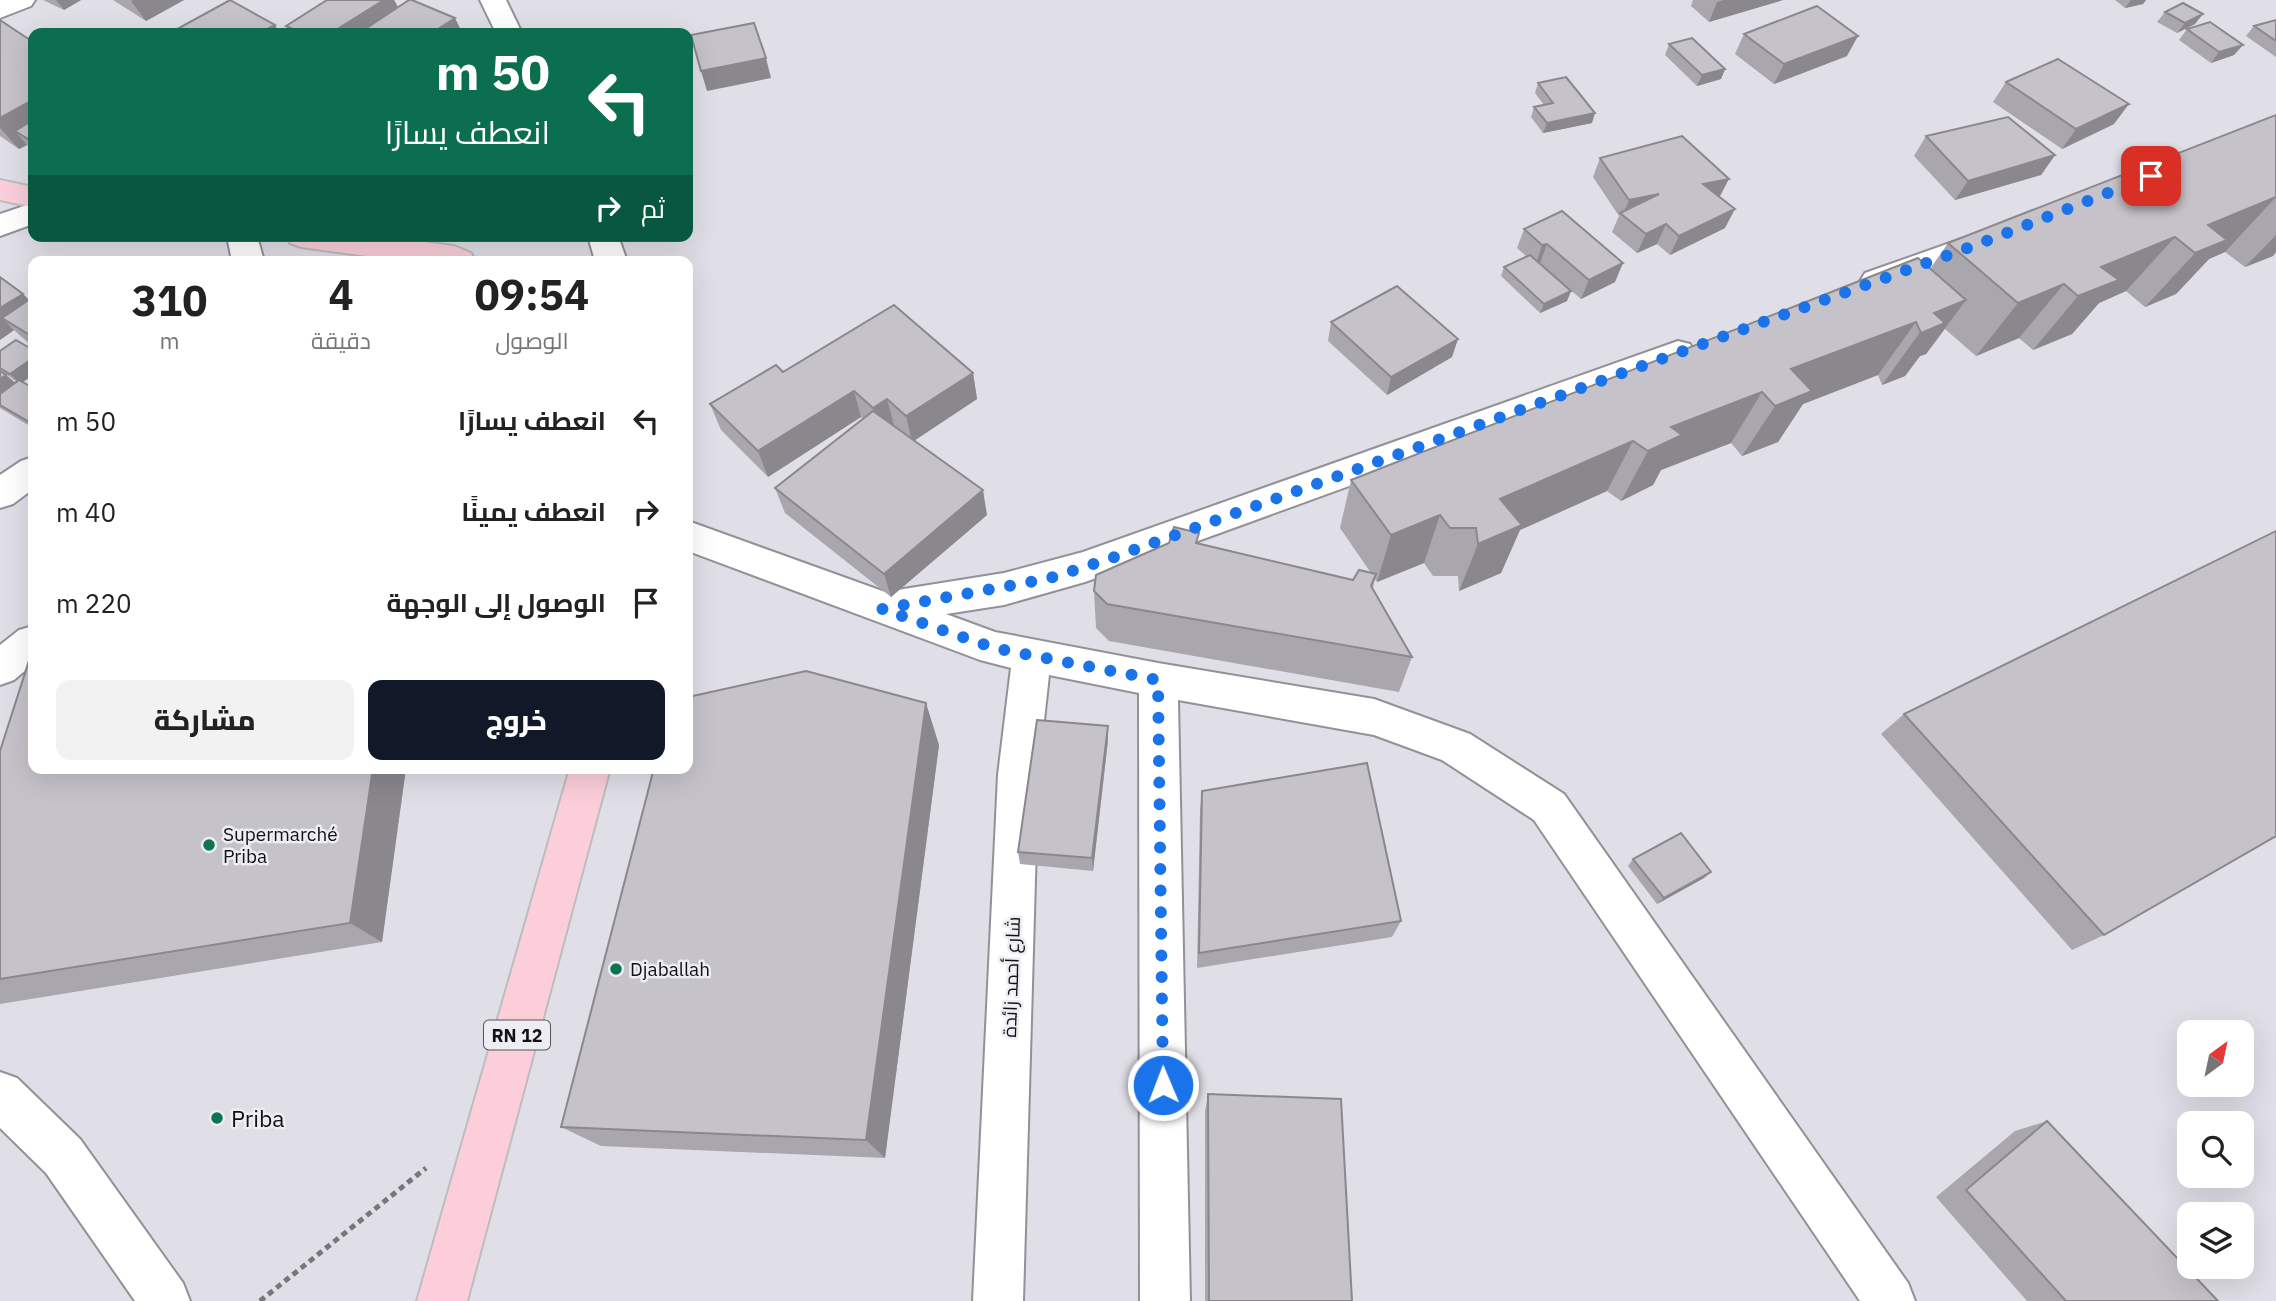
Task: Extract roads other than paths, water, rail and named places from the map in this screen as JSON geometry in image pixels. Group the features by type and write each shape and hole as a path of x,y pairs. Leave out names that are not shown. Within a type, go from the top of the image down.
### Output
{"main road":[{"path":"0,190 28,196"},
{"path":"341,242 435,256"},
{"name":"RN 12","path":"442,1301 588,774"}],"street":[{"path":"0,10 22,0"},
{"path":"493,0 507,28"},
{"path":"0,226 28,214"},
{"path":"1846,292 2014,230"},
{"path":"882,609 1004,589 1085,568 1704,344"},
{"path":"0,494 28,474"},
{"path":"693,538 785,569 882,609 994,648 1158,680 1374,717 1456,747 1549,807 1890,1301"},
{"path":"0,668 28,646"},
{"name":"شارع أحمد زائدة","path":"998,1301 1018,775 1032,654"},
{"path":"1158,680 1165,1301"},
{"path":"0,1095 63,1156 164,1301"}],"place":[{"name":"Supermarché Priba","path":"209,845"},
{"name":"Djaballah","path":"616,969"},
{"name":"Priba","path":"217,1118"}]}
